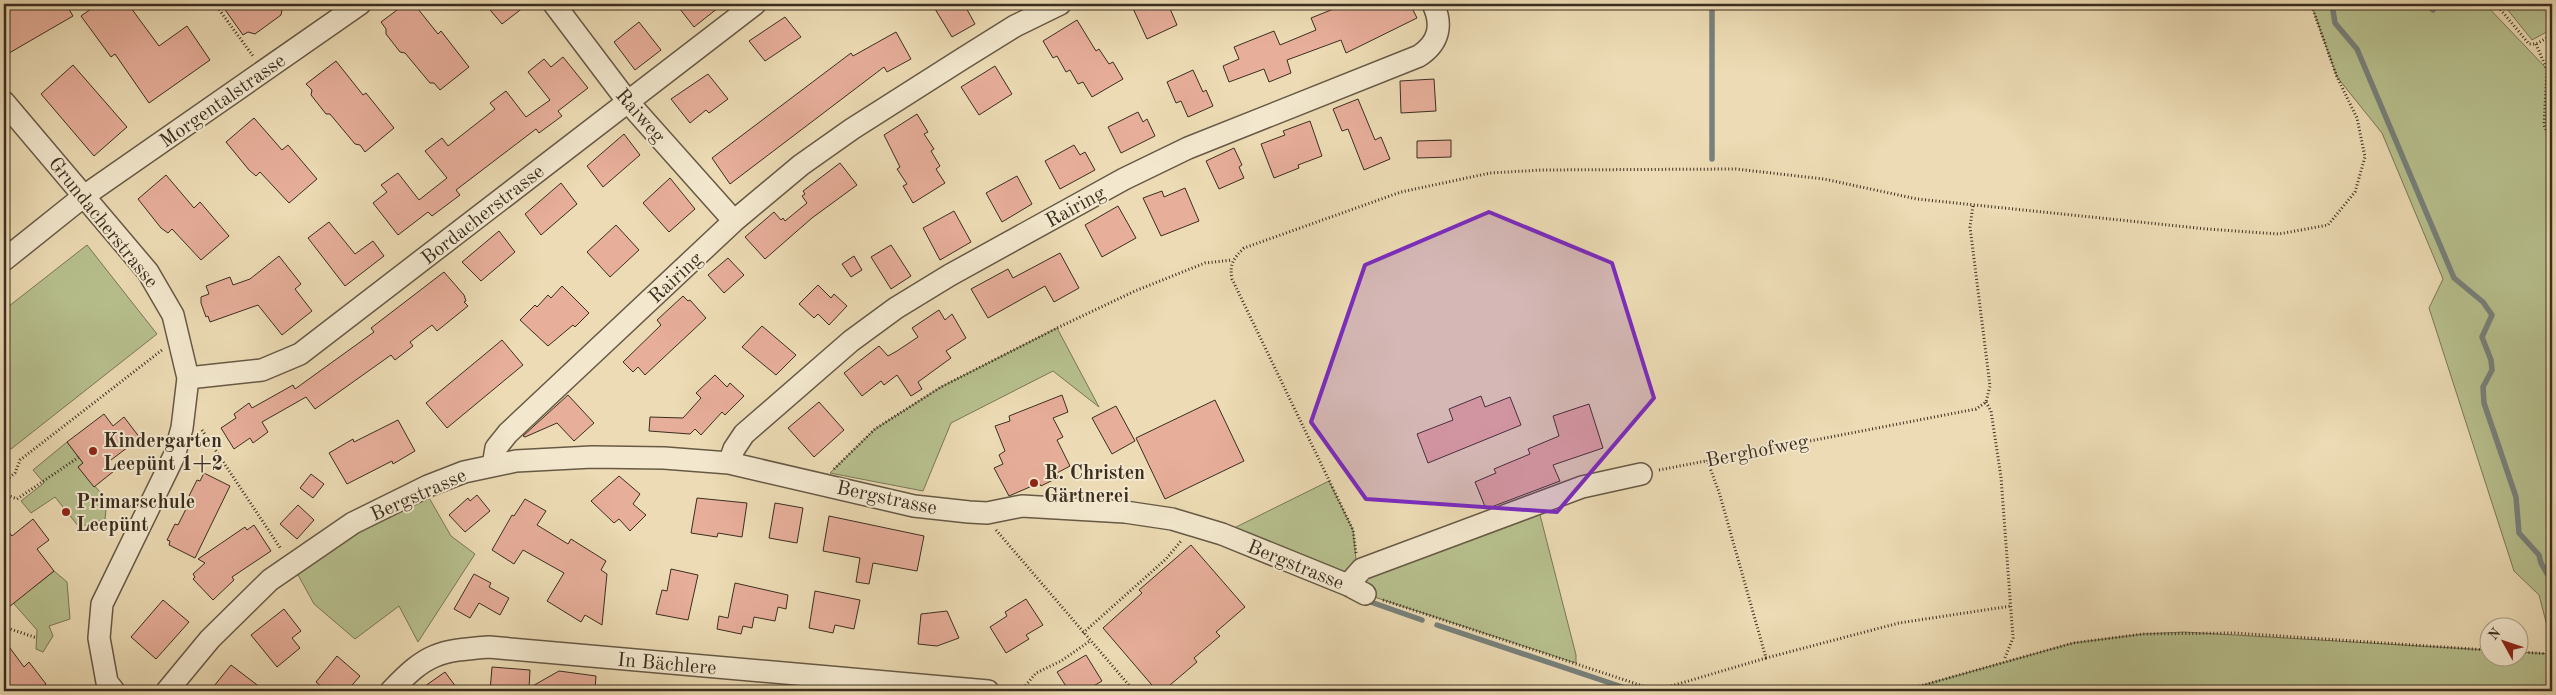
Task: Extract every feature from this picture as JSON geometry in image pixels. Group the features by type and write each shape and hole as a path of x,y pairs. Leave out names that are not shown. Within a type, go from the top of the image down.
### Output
{"street":[{"name":"Morgentalstrasse","path":"4,260 84,196 360,4"},
{"name":"Raiweg","path":"554,4 628,102 734,221"},
{"name":"Bordacherstrasse","path":"188,378 262,370 300,354 755,4"},
{"name":"Rairing","path":"494,465 496,448 508,433 734,221 801,165 858,125 1015,26 1060,4"},
{"name":"Rairing","path":"729,463 734,449 744,434 851,341 896,308 950,275 1148,167 1197,144 1419,56 1430,47 1438,34 1439,20 1433,4"},
{"name":"Grundacherstrasse","path":"4,102 148,272 173,316 188,378 182,428 174,456 102,604 99,638 107,682 114,691"},
{"name":"Bergstrasse","path":"167,691 210,639 270,580 353,523 428,486 464,472 494,465 592,456 729,463 818,482 914,506 987,512 1022,506 1126,512 1188,524 1222,534 1359,583"},
{"path":"1359,583 1582,487 1641,474"},
{"name":"In Bächlere","path":"390,691 426,659 447,650 489,647 988,691"}],"path":[{"path":"215,4 264,71"},
{"path":"1359,583 1353,530 1232,279 1230,268 1232,260 1244,248 1401,192 1490,173 1542,170 1736,169 1824,179 1917,199 1973,205 2279,234 2328,226 2356,192 2365,157 2357,118 2337,77 2311,4"},
{"path":"2496,4 2529,44 2536,44 2552,35"},
{"path":"2536,44 2547,70 2544,126 2552,144"},
{"path":"1973,205 1970,227 1990,386 1986,402 1991,411 2001,477 2011,606 2013,638 2004,661"},
{"path":"818,482 875,429 941,387 1135,291 1205,263 1232,260"},
{"path":"4,482 15,473 20,460 160,351 168,349"},
{"name":"Berghofweg","path":"1641,474 1976,409 1986,402"},
{"path":"202,430 282,551"},
{"path":"4,494 17,499 79,457"},
{"path":"1708,460 1719,492 1766,658"},
{"path":"987,512 994,529 1134,691"},
{"path":"1083,633 1166,559 1182,540 1188,524"},
{"name":"Bergstrasse","path":"1359,583 1658,691"},
{"path":"1662,691 1668,687 1766,658 1899,623 2011,606"},
{"path":"4,627 37,638"},
{"path":"1902,691 2073,642 2143,634 2184,632 2478,649"},
{"path":"1021,691 1036,673 1061,661 1090,641"},
{"path":"2528,653 2552,654"}],"highlighted area":[{"path":"1489,212 1612,263 1654,398 1557,512 1366,499 1311,422 1365,265"}],"green space":[{"path":"2311,4 2485,4 2547,69 2552,67 2552,645 2539,595 2514,571 2429,308 2443,279 2382,133 2337,77"},
{"path":"2503,4 2552,4 2552,29 2532,40"},
{"path":"87,245 157,334 11,449 4,440 4,310"},
{"path":"1057,328 1099,407 1053,371 951,423 923,491 830,473 875,429 941,387"},
{"path":"67,442 83,463 78,467 107,500 105,519 79,527 55,497 31,513 21,501 44,483 33,470"},
{"path":"1329,481 1353,530 1356,559 1363,569 1539,511 1576,655 1576,663 1365,594 1222,534"},
{"path":"428,496 451,536 475,554 418,642 399,606 355,639 314,604 297,573 374,521"},
{"path":"54,571 67,582 70,619 49,626 53,636 43,652 36,649 37,630 8,597 34,587"},
{"path":"2184,632 2478,649 2478,668 2528,668 2528,653 2552,654 2552,691 1902,691 2073,643 2143,634"}],"building":[{"path":"4,4 66,4 73,16 4,56"},
{"path":"98,4 128,4 159,46 187,26 210,60 149,103 115,54 111,57 81,16"},
{"path":"221,4 283,4 281,15 255,34 248,32 243,35"},
{"path":"405,4 414,4 438,34 441,31 469,67 440,90 434,83 430,83 405,53 400,52 386,34 386,29 381,22"},
{"path":"485,4 528,4 502,24"},
{"path":"676,4 723,4 694,27"},
{"path":"932,4 964,4 975,24 952,37"},
{"path":"1131,4 1168,4 1177,25 1147,39"},
{"path":"1346,4 1410,4 1417,18 1346,53 1341,40 1287,60 1291,73 1269,82 1264,69 1229,82 1223,66 1239,59 1234,47 1274,31 1280,45 1316,30 1311,18"},
{"path":"785,17 801,37 765,61 749,41"},
{"path":"1077,20 1096,51 1099,49 1109,64 1113,62 1123,79 1092,97 1083,82 1078,84 1070,70 1066,72 1057,56 1053,58 1043,41"},
{"path":"639,22 661,50 635,70 614,42"},
{"path":"896,32 911,59 887,72 884,67 730,184 712,158 851,53 853,56"},
{"path":"563,57 588,88 558,111 562,116 539,133 536,129 456,190 460,195 432,216 428,212 398,235 373,203 387,192 381,185 398,173 419,200 447,178 425,151 442,138 448,146 495,109 490,103 506,91 526,117 550,100 528,72 544,59 551,67"},
{"path":"336,61 363,95 366,93 394,128 365,152 360,145 355,144 330,114 326,114 311,95 312,90 306,84"},
{"path":"73,65 127,127 94,156 41,94"},
{"path":"995,66 1012,94 979,115 961,87"},
{"path":"1193,70 1203,92 1206,90 1213,106 1188,117 1181,101 1176,103 1167,82"},
{"path":"708,74 728,99 709,113 706,110 690,123 671,99"},
{"path":"1434,79 1436,111 1401,113 1400,81"},
{"path":"1358,99 1375,140 1381,137 1390,159 1364,170 1348,129 1342,131 1333,109"},
{"path":"1138,112 1143,122 1147,119 1155,136 1121,153 1108,127"},
{"path":"917,114 928,132 924,134 934,149 931,151 940,166 936,169 945,183 913,203 903,186 907,184 897,169 900,167 884,135"},
{"path":"254,118 282,150 288,145 317,179 289,203 260,172 256,176 249,170 226,142"},
{"path":"1310,121 1322,156 1298,165 1299,168 1274,178 1261,144 1285,135 1283,131"},
{"path":"624,134 640,155 603,187 587,166"},
{"path":"1451,140 1451,157 1417,158 1417,141"},
{"path":"1074,145 1080,155 1085,152 1095,170 1060,189 1045,161"},
{"path":"1234,148 1242,165 1239,167 1244,178 1219,189 1206,161"},
{"path":"840,163 857,185 812,218 765,259 745,237 774,212 781,220 783,218 785,221 807,203 802,196 805,194 803,191"},
{"path":"166,175 194,208 200,202 229,236 201,260 172,229 168,233 161,228 138,199"},
{"path":"1017,176 1032,204 1002,222 986,193"},
{"path":"670,178 695,209 669,232 643,203"},
{"path":"561,183 577,204 541,235 525,214"},
{"path":"1185,188 1199,221 1161,236 1143,198 1162,191 1164,197"},
{"path":"1118,206 1136,238 1102,257 1085,225"},
{"path":"954,211 971,242 940,260 923,228"},
{"path":"329,222 355,254 373,241 384,256 345,286 308,238"},
{"path":"616,225 639,250 610,277 587,252"},
{"path":"499,231 515,252 481,281 462,262"},
{"path":"891,245 911,276 891,289 871,257"},
{"path":"1060,253 1079,288 1054,302 1045,286 988,318 971,289 1008,269 1013,278"},
{"path":"279,256 301,284 295,289 312,311 282,335 258,305 210,322 201,303 201,297 209,294 206,286 230,277 233,285 250,279"},
{"path":"854,256 862,270 851,277 842,264"},
{"path":"728,258 744,275 724,293 708,275"},
{"path":"444,272 464,295 466,301 464,302 468,306 437,331 432,325 410,342 413,346 395,360 391,355 315,409 306,397 262,422 268,432 253,443 250,438 234,449 221,428 236,418 234,414 249,403 252,408 293,385 295,389 374,332 371,328"},
{"path":"818,285 831,298 834,294 847,306 829,325 818,314 814,318 799,304"},
{"path":"562,286 589,313 575,327 573,325 548,346 520,320 535,305 537,307 548,295 551,298"},
{"path":"683,296 688,301 690,300 706,318 645,375 638,367 633,372 623,362 661,325 657,320"},
{"path":"939,310 945,320 952,314 966,338 946,351 951,358 918,382 922,389 911,396 897,375 884,385 881,381 862,396 844,373 879,346 888,356 897,351 918,337 912,328"},
{"path":"762,326 796,355 776,375 742,347"},
{"path":"502,340 523,365 447,428 426,403"},
{"path":"715,375 727,387 730,383 744,396 725,415 722,412 701,435 695,429 690,434 649,431 650,417 683,418 701,398 696,393"},
{"path":"568,395 594,423 574,441 557,423 525,437 523,436"},
{"path":"1062,395 1068,412 1053,418 1063,437 1057,440 1070,466 1057,473 1059,477 1041,486 1039,483 1009,496 994,468 1003,464 999,455 1005,451 995,426 1010,421 1009,416"},
{"path":"1481,396 1485,407 1510,397 1521,425 1428,463 1417,434 1453,420 1449,409"},
{"path":"1215,400 1244,461 1165,499 1136,438"},
{"path":"819,402 844,430 814,457 788,428"},
{"path":"1589,404 1603,448 1553,465 1560,481 1486,509 1475,482 1496,473 1494,469 1530,454 1528,449 1559,436 1553,416"},
{"path":"1116,406 1135,441 1112,454 1092,418"},
{"name":"Kindergarten Leepünt 1+2","path":"104,414 113,426 124,417 140,438 107,463 114,471 94,487 78,467 83,463 67,442"},
{"path":"398,420 415,451 393,464 392,461 347,484 329,453 353,439 354,442"},
{"path":"204,473 230,486 195,558 169,545 170,541 167,540 175,524 178,525 192,497 189,496 197,480 200,481"},
{"path":"311,474 324,484 313,498 300,488"},
{"path":"619,476 640,494 633,504 646,515 630,531 619,519 614,523 591,501"},
{"path":"477,495 490,511 465,532 449,515 468,498 470,501"},
{"path":"697,498 747,503 742,537 718,533 717,537 691,533"},
{"path":"525,499 546,511 537,525 568,544 571,539 606,561 601,570 607,574 602,625 585,615 581,622 547,601 564,573 523,550 514,564 492,550 512,515 514,516"},
{"path":"775,503 803,508 797,543 769,538"},
{"path":"298,505 314,520 297,539 280,524"},
{"path":"829,516 924,536 917,571 873,563 869,584 856,582 860,558 823,551"},
{"path":"33,519 49,540 37,549 54,571 4,611 4,526 12,536"},
{"path":"254,525 271,551 232,577 234,580 213,600 193,579 195,577 193,574 205,563 198,559 245,527 247,530"},
{"path":"1191,545 1245,607 1216,632 1220,636 1194,658 1197,662 1163,691 1157,691 1103,628 1142,593 1139,590"},
{"path":"671,569 698,575 688,620 656,614 662,590 667,591"},
{"path":"474,574 491,583 489,587 509,598 500,615 479,603 470,618 454,609"},
{"path":"735,583 788,595 786,609 778,607 775,621 754,617 752,628 743,626 741,634 717,629 719,616 728,618"},
{"path":"815,591 860,600 854,629 835,625 833,633 809,628"},
{"path":"1026,599 1043,625 1026,635 1029,639 1006,653 990,627 1007,616 1005,612"},
{"path":"163,600 189,622 156,659 131,637"},
{"path":"284,609 301,631 292,638 300,648 277,667 251,635"},
{"path":"947,611 959,638 937,646 918,644 921,614"},
{"path":"4,640 24,667 29,662 46,684 36,691 4,691"},
{"path":"1086,655 1102,681 1085,691 1069,691 1057,672"},
{"path":"337,656 360,676 347,691 327,691 316,682"},
{"path":"231,665 265,691 210,691"},
{"path":"492,667 530,670 529,688 559,671 596,676 595,691 490,691"},
{"path":"445,672 459,691 418,691"}],"waterway":[{"path":"1712,4 1712,159"},
{"path":"2332,4 2335,23 2357,49 2454,278 2483,302 2492,315 2482,337 2491,360 2492,370 2483,387 2484,403 2516,497 2519,533 2539,555 2541,563 2552,582 2552,590"},
{"path":"2427,4 2433,10"},
{"path":"1365,600 1422,620"},
{"path":"1437,625 1634,691"}],"place":[{"name":"Kindergarten Leepünt 1+2","path":"93,451"},
{"name":"R. Christen Gärtnerei","path":"1034,483"},
{"name":"Primarschule Leepünt","path":"66,512"}]}
